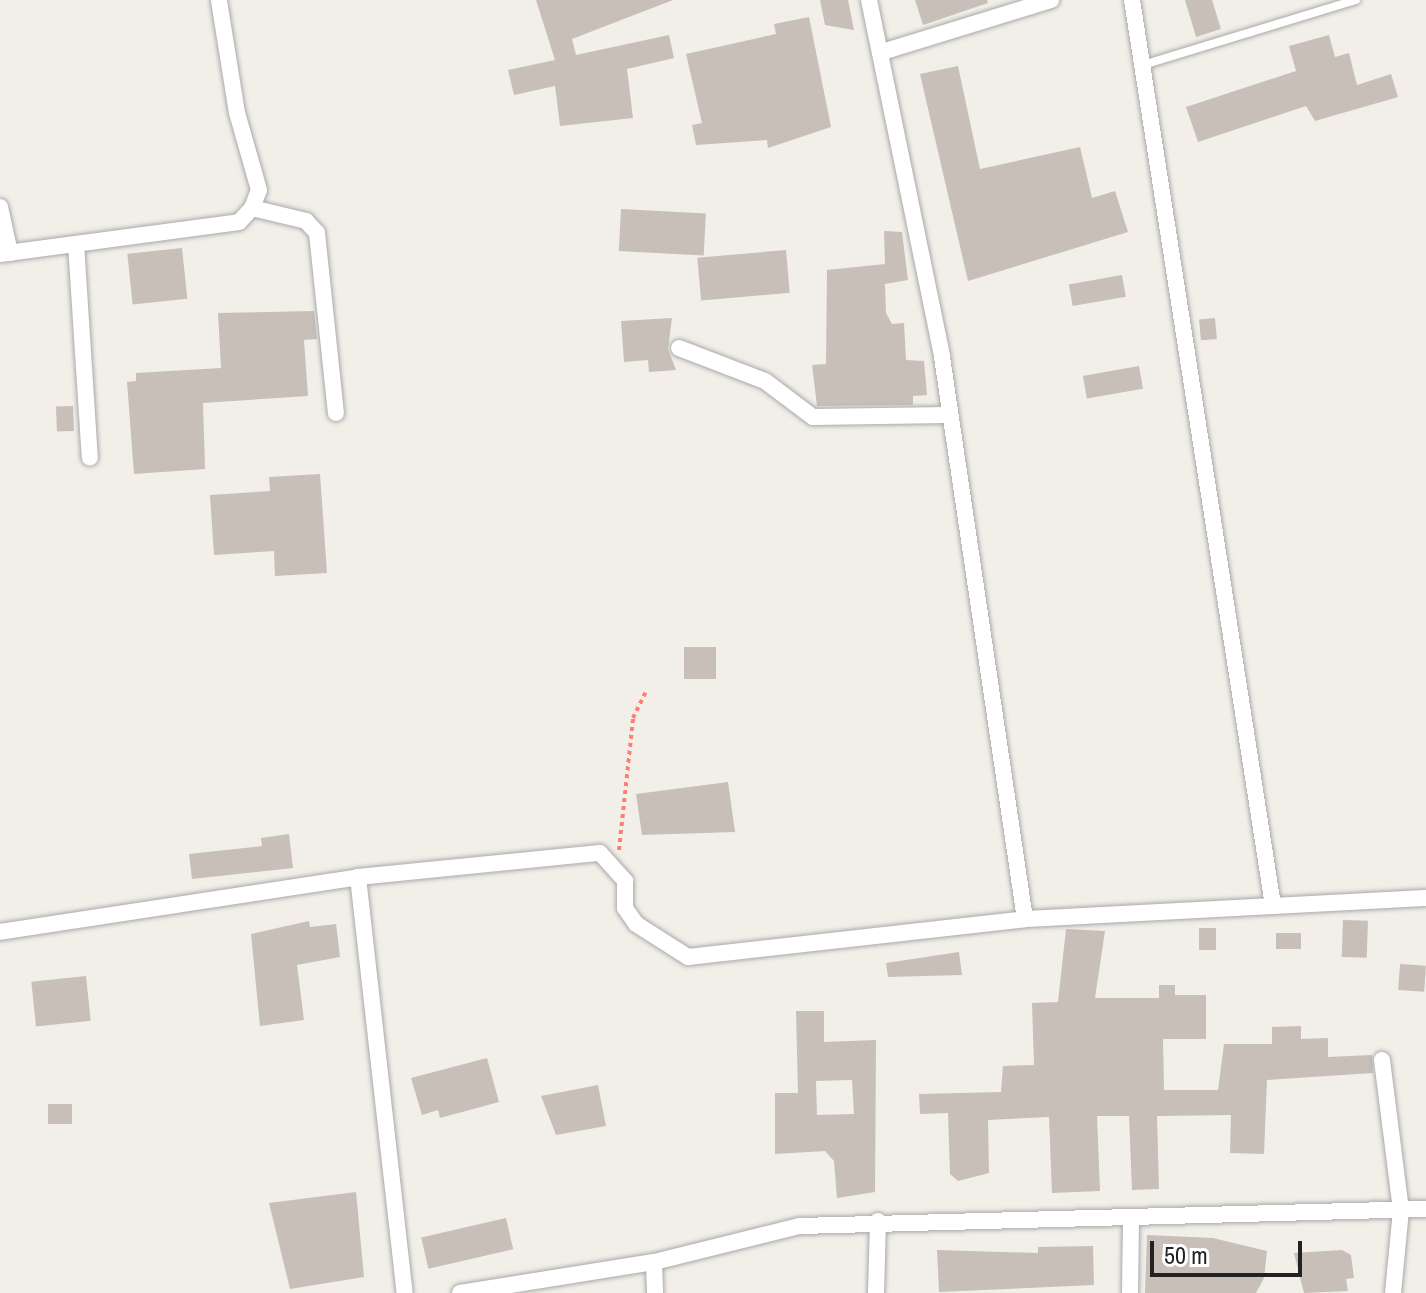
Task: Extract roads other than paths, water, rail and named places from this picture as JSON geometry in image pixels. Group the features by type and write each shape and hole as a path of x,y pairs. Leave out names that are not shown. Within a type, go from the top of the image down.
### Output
{"street":[{"path":"0,207 5,253 239,222 252,208 259,190 237,113 219,0"},
{"path":"869,0 882,52 948,415 1025,919"},
{"path":"882,52 1051,0"},
{"path":"1132,0 1273,906"},
{"path":"252,208 306,221 317,233 336,413"},
{"path":"76,244 90,458"},
{"path":"679,348 765,381 813,417 948,415"},
{"path":"0,932 358,877 600,853 616,864 636,924 688,957 1025,919 1426,898"},
{"path":"358,877 405,1293"},
{"path":"1382,1060 1401,1210 1393,1293"},
{"path":"460,1293 654,1262 800,1226 878,1221 1426,1209"},
{"path":"1130,1293 1131,1217"},
{"path":"876,1293 878,1221"},
{"path":"654,1262 655,1293"}],"lane":[{"path":"1143,65 1356,0"}]}
